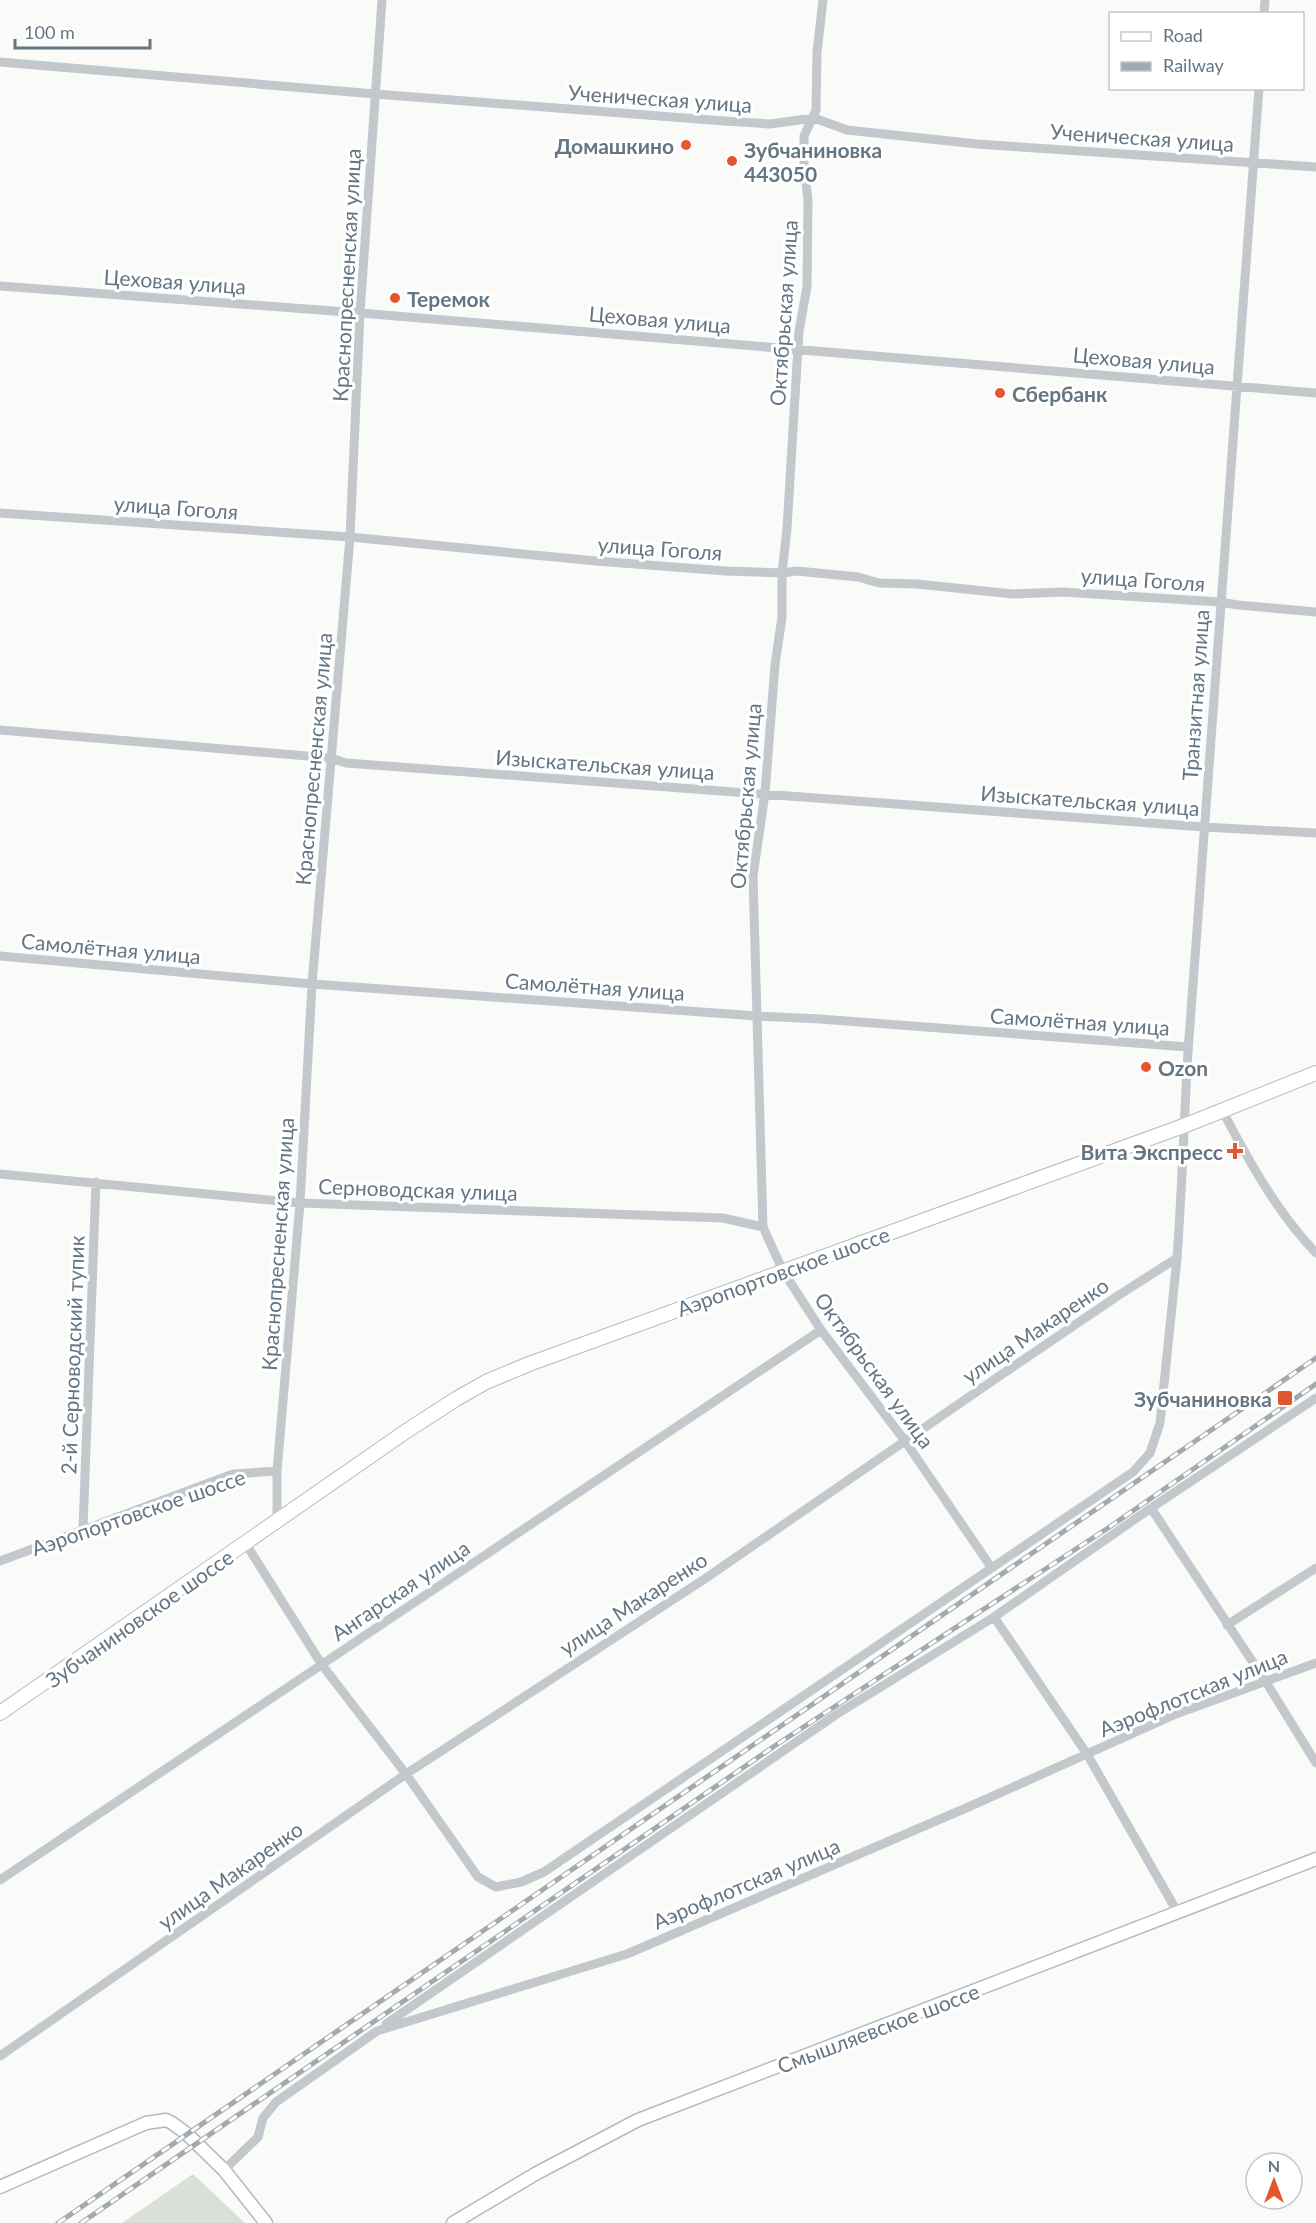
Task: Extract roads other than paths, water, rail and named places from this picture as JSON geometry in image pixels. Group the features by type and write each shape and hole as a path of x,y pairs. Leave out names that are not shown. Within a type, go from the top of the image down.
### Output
{"main road":[{"name":"Аэропортовское шоссе","path":"277,1521 456,1398 486,1382 529,1364 1185,1125 1316,1073"},
{"name":"Зубчаниновское шоссе","path":"0,1713 277,1521"}],"street":[{"name":"Краснопресненская улица","path":"277,1521 277,1471 300,1203 312,984 350,537 360,313 382,0"},
{"name":"Октябрьская улица","path":"824,0 817,52 816,110 804,136 808,200 807,287 798,349 787,529 782,573 782,617 775,665 765,793 753,876 763,1227 783,1271 821,1330 905,1441 991,1567"},
{"name":"Ученическая улица","path":"0,62 770,124 814,118 848,130 977,144 1316,167"},
{"name":"Транзитная улица","path":"1185,1125 1188,1047 1259,90"},
{"name":"Цеховая улица","path":"0,286 360,313 1316,393"},
{"name":"улица Гоголя","path":"0,513 350,537 726,571 782,573 797,571 858,577 879,583 917,584 1012,594 1062,592 1220,602 1316,612"},
{"name":"Изыскательская улица","path":"0,730 331,758 346,763 1204,827 1316,833"},
{"name":"Самолётная улица","path":"0,956 312,984 756,1016 820,1018 1188,1047"},
{"path":"1222,1110 1254,1171 1298,1234 1316,1253"},
{"path":"246,1544 322,1665 406,1774 478,1877 496,1887 521,1882 544,1872 1133,1472 1150,1453 1160,1423 1177,1258 1185,1125"},
{"name":"Серноводская улица","path":"0,1174 300,1203 723,1218 763,1227"},
{"name":"2-й Серноводский тупик","path":"83,1529 96,1182"},
{"name":"улица Макаренко","path":"0,2056 406,1774 706,1578 1119,1295 1177,1258"},
{"name":"Ангарская улица","path":"0,1880 821,1330"},
{"path":"377,2031 837,1714 994,1617 1151,1508 1316,1398"},
{"name":"Аэропортовское шоссе","path":"0,1561 233,1474 277,1471"},
{"path":"1151,1508 1266,1682 1316,1764"},
{"path":"1227,1625 1316,1568"},
{"path":"994,1617 1087,1754 1178,1913"},
{"name":"Аэрофлотская улица","path":"224,2170 258,2137 263,2118 276,2102 377,2031 627,1954 1176,1714 1316,1663"},
{"name":"Смышляевское шоссе","path":"453,2223 537,2173 638,2120 1316,1859"},
{"path":"0,2187 146,2123 157,2120 172,2122 188,2134 224,2170 266,2223"}],"railway":[{"path":"58,2223 1316,1358"},
{"path":"81,2223 776,1745 1108,1528 1316,1384"}],"place":[{"name":"Домашкино","path":"686,145"},
{"name":"Зубчаниновка 443050","path":"732,161"},
{"name":"Теремок","path":"395,298"},
{"name":"Сбербанк","path":"1000,393"},
{"name":"Ozon","path":"1146,1067"},
{"name":"Вита Экспресс","path":"1235,1151"},
{"name":"Зубчаниновка","path":"1285,1398"}]}
